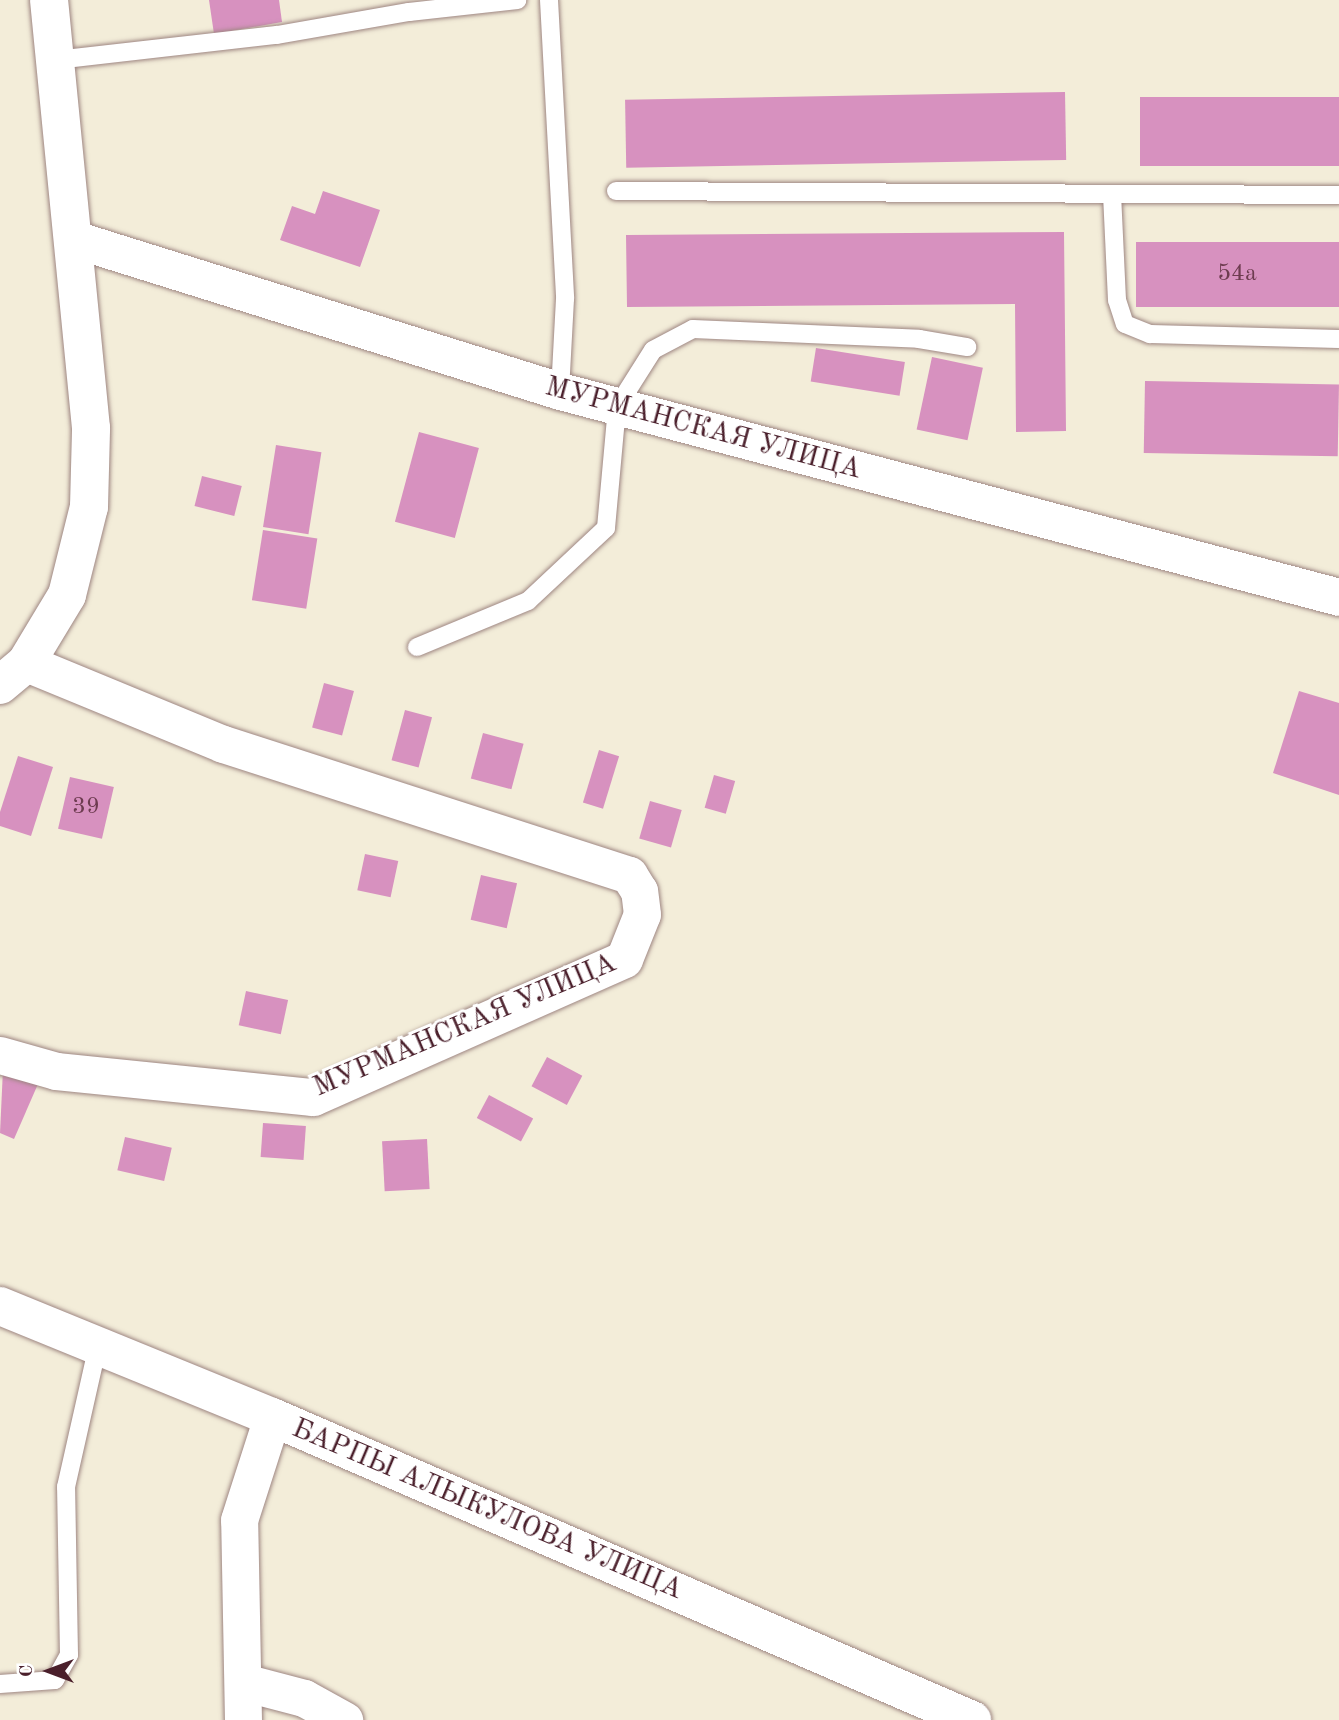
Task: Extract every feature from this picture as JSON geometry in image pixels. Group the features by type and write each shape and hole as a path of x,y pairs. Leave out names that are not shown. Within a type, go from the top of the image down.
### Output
{"main road":[{"name":"МУРМАНСКАЯ УЛИЦА","path":"13,674 67,595 89,507 91,428 49,0"},
{"name":"БАРПЫ АЛЫКУЛОВА УЛИЦА","path":"0,1306 272,1417 972,1720"}],"street":[{"name":"МУРМАНСКАЯ УЛИЦА","path":"74,239 560,391 1339,597"},
{"name":"МУРМАНСКАЯ УЛИЦА","path":"0,1055 56,1071 313,1097 624,960 642,914 639,891 629,875 13,674"},
{"path":"243,1720 239,1520 272,1417"},
{"path":"243,1682 304,1698 344,1720"}],"lane":[{"path":"56,61 277,35 409,12 517,0"},
{"path":"549,0 565,299 560,391"},
{"path":"616,191 1339,195"},
{"path":"1112,194 1117,300 1125,324 1150,334 1339,340"},
{"path":"417,647 528,601 606,528 617,407 653,350 692,329 919,339 967,347"},
{"path":"0,1684 55,1680 69,1655 66,1487 98,1345"}],"building":[{"path":"209,0 279,0 282,22 214,34"},
{"path":"1065,92 1066,160 626,168 625,100"},
{"path":"1140,97 1339,97 1339,166 1140,166"},
{"path":"323,191 380,210 360,267 280,240 292,206 315,214"},
{"path":"1064,232 1066,431 1016,432 1015,304 627,307 626,235"},
{"path":"1136,242 1339,242 1339,307 1136,307"},
{"path":"816,348 905,362 900,396 811,382"},
{"path":"932,357 983,368 967,440 917,429"},
{"path":"1145,381 1339,384 1338,456 1144,453"},
{"path":"419,432 479,448 455,538 395,522"},
{"path":"276,445 321,452 308,534 263,527"},
{"path":"202,476 242,486 234,516 195,506"},
{"path":"263,530 317,539 306,609 252,600"},
{"path":"324,683 354,691 342,735 312,727"},
{"path":"1299,691 1339,703 1339,795 1273,773"},
{"path":"405,710 432,717 419,767 392,760"},
{"path":"483,733 524,744 511,789 471,778"},
{"path":"599,750 619,756 603,809 583,803"},
{"path":"18,756 53,767 31,836 0,826 0,812"},
{"path":"714,775 735,781 726,814 705,808"},
{"path":"70,777 114,787 102,839 58,829"},
{"path":"650,801 682,810 671,848 639,838"},
{"path":"365,854 398,861 391,897 357,890"},
{"path":"481,875 517,883 507,928 471,920"},
{"path":"246,991 288,1000 281,1034 239,1025"},
{"path":"547,1057 582,1076 567,1105 532,1086"},
{"path":"3,1069 38,1084 14,1139 0,1133"},
{"path":"489,1095 533,1118 521,1141 477,1118"},
{"path":"263,1123 306,1126 304,1160 261,1157"},
{"path":"125,1137 172,1148 164,1181 117,1170"},
{"path":"427,1139 430,1189 385,1191 382,1141"}]}
